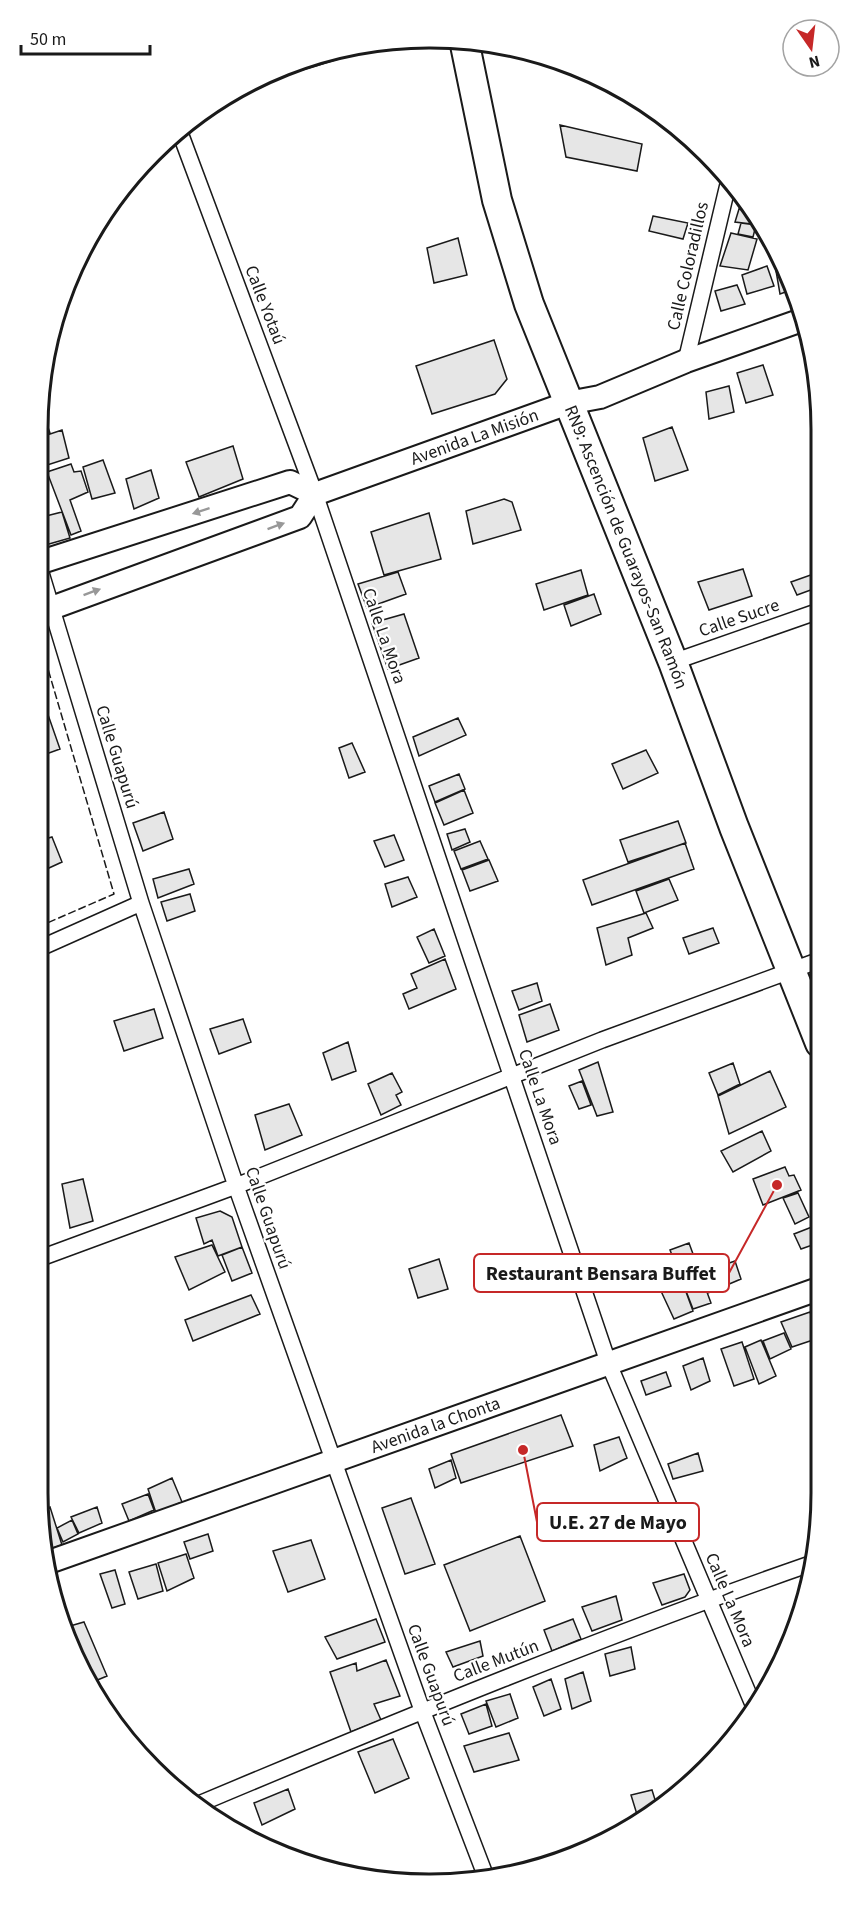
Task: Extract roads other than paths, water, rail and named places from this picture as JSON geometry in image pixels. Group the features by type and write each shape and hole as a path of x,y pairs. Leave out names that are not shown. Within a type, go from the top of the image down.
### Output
{"highway":[{"name":"RN9: Ascención de Guarayos-San Ramón","path":"466,50 497,200 530,304 673,662 734,827 811,1021"}],"main road":[{"name":"Avenida La Misión","path":"315,494 568,403 600,397 686,361 795,322"},
{"path":"48,560 290,482 315,494 300,517 48,609"},
{"name":"Avenida la Chonta","path":"54,1560 811,1291"}],"street":[{"name":"Calle Yotaú","path":"182,139 315,494"},
{"name":"Calle Coloradillos","path":"686,361 727,190"},
{"name":"Calle La Mora","path":"315,494 608,1362 750,1698"},
{"name":"Calle Sucre","path":"673,662 811,614"},
{"name":"Calle Guapurú","path":"48,619 236,1186 422,1710 483,1870"},
{"path":"48,945 141,903"},
{"path":"48,1255 236,1186 602,1040 811,964"},
{"name":"Calle Mutún","path":"206,1801 422,1710 708,1599 804,1566"}],"place":[{"name":"Restaurant Bensara Buffet","path":"777,1185"},
{"name":"U.E. 27 de Mayo","path":"523,1450"}]}
